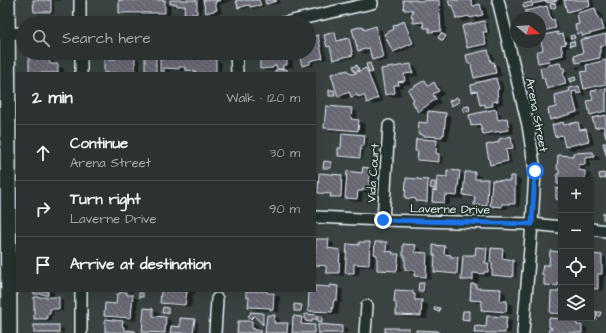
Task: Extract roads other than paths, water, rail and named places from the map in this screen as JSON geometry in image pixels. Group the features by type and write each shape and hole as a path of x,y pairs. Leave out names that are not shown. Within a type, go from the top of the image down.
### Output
{"main road":[{"path":"7,0 4,34 4,162 8,333"}],"street":[{"path":"80,0 80,16"},
{"name":"Arena Street","path":"498,0 528,125 535,171 523,333"},
{"path":"315,16 372,3"},
{"path":"4,34 16,33"},
{"path":"80,60 81,72"},
{"path":"236,60 237,72"},
{"name":"Vida Court","path":"383,220 389,126"},
{"name":"Laverne Drive","path":"316,217 532,224 558,227"},
{"path":"594,229 606,231"},
{"path":"81,292 81,333"},
{"path":"215,333 217,298"},
{"path":"365,333 367,306"}]}
